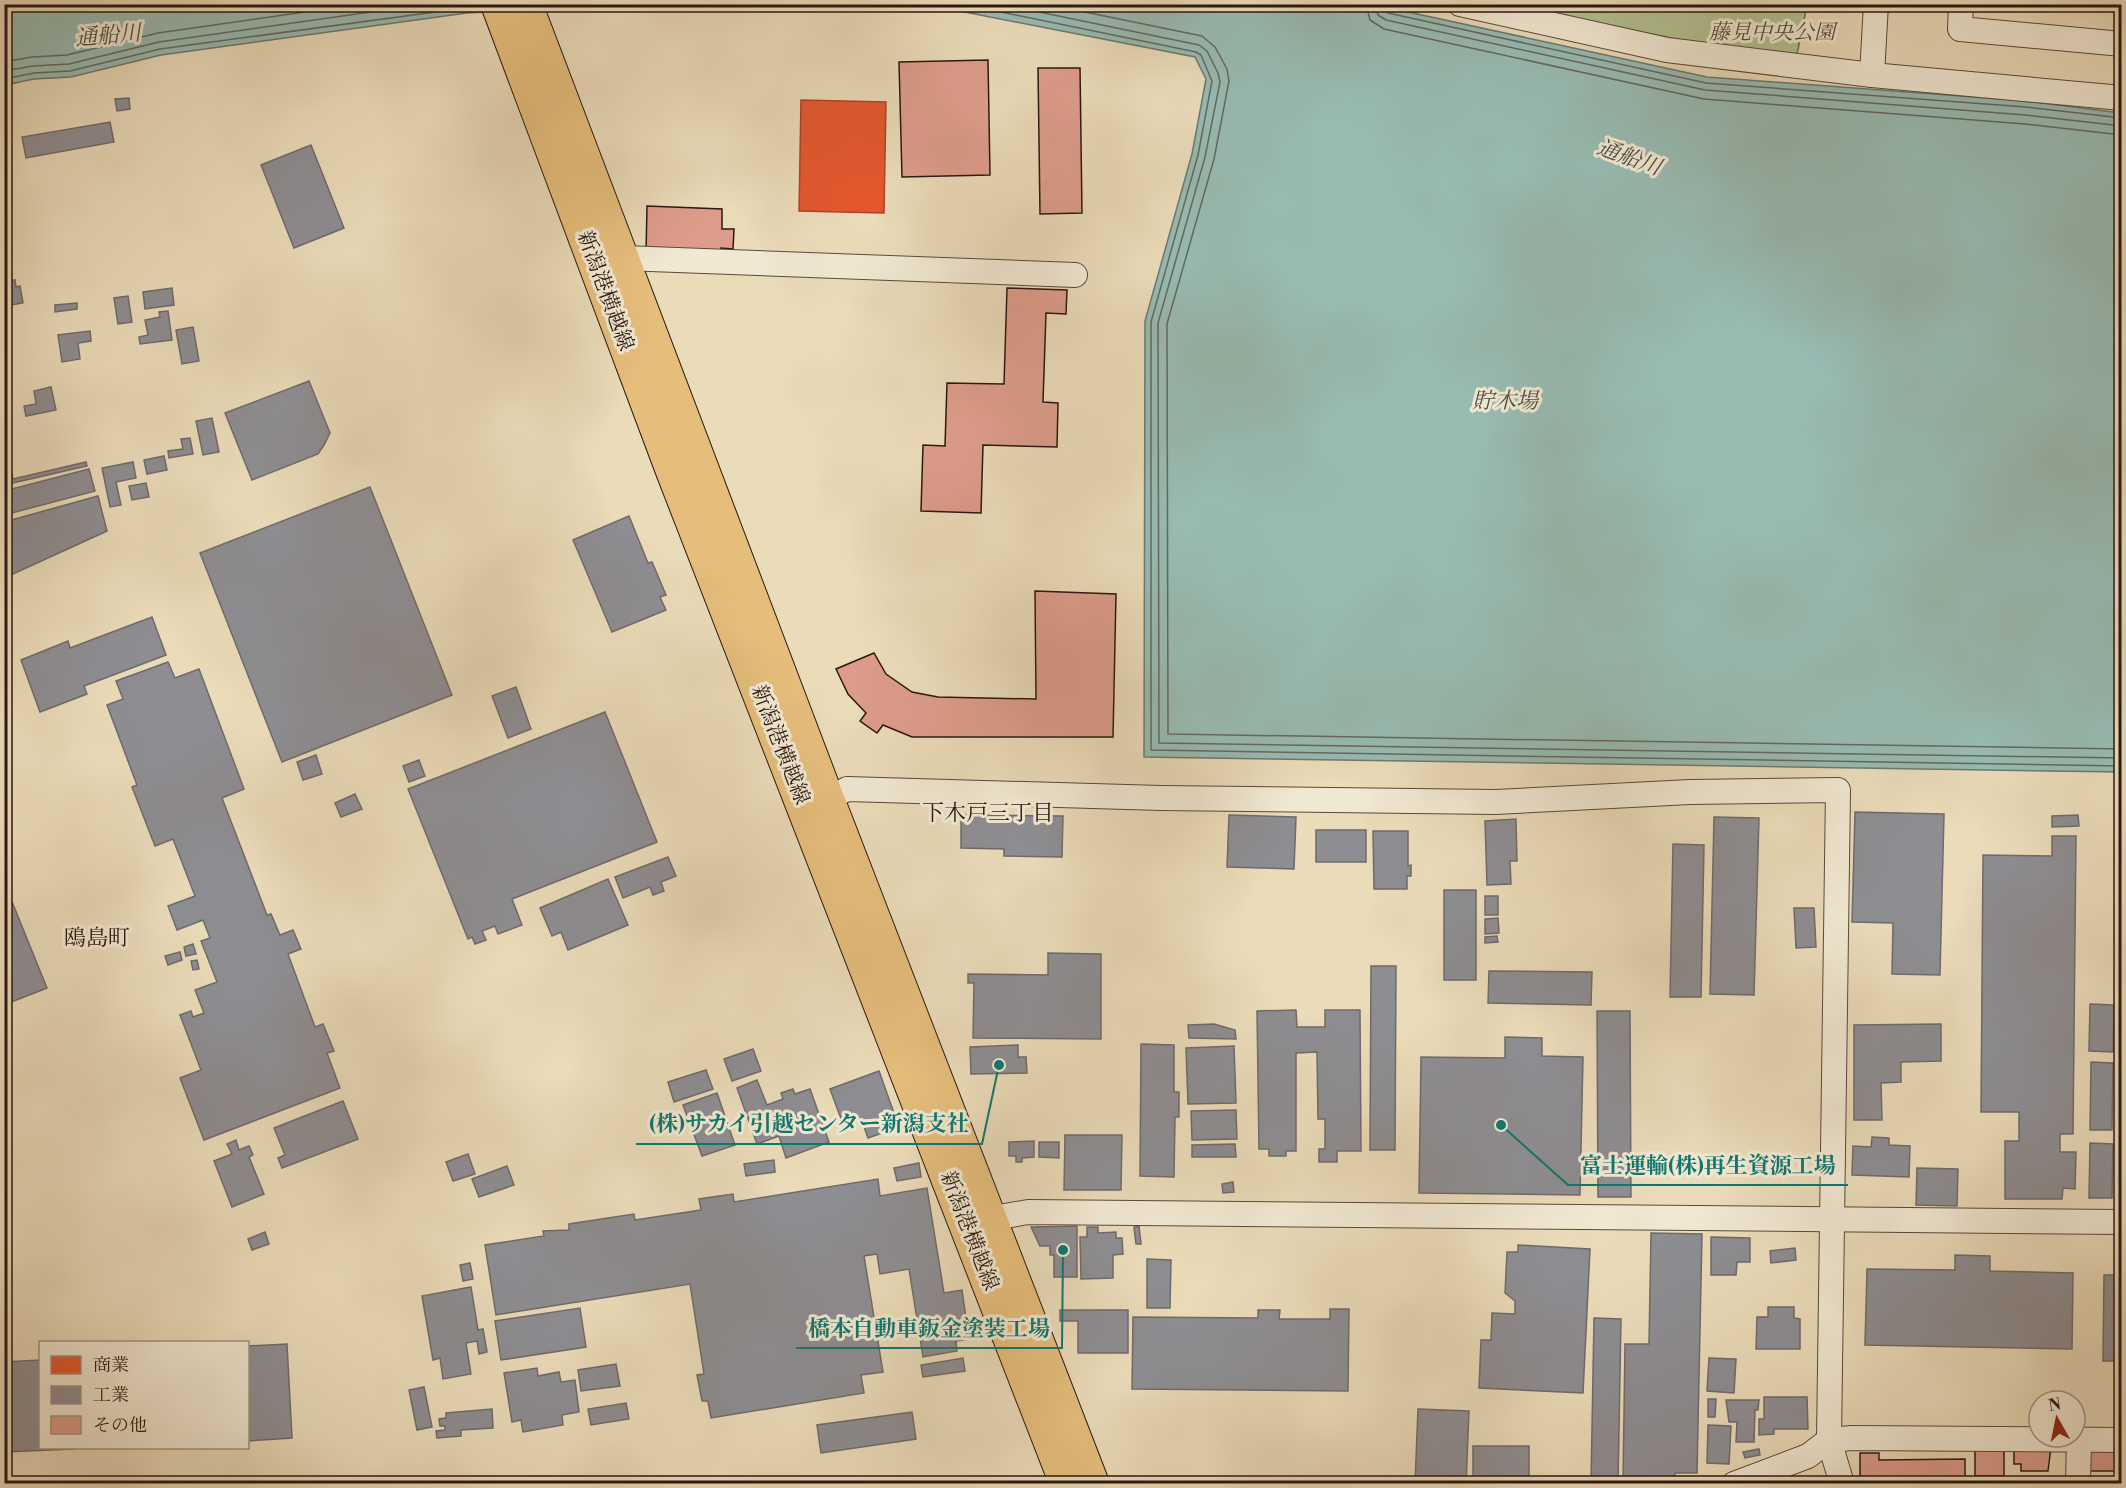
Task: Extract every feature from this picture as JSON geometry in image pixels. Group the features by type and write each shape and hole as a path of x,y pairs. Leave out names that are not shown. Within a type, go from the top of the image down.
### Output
{"main road":[{"name":"新潟港横越線","path":"497,4 526,42 623,258 818,809 978,1220 1093,1484"},
{"name":"新潟港横越線","path":"526,4 526,42 672,471 818,809"},
{"name":"新潟港横越線","path":"978,1220 1066,1484"}],"street":[{"path":"1460,4 1506,9 1667,50 1872,75 2121,98"},
{"path":"1872,75 1876,4"},
{"path":"1962,4 1960,29 2121,44"},
{"path":"623,258 1075,275"},
{"path":"818,809 847,789 1161,798 1496,802 1690,792 1838,790 1829,1440 1842,1484"},
{"path":"978,1220 1028,1212 2121,1222"},
{"path":"1734,1484 1809,1456 1829,1440 1852,1438 2027,1440"},
{"path":"2087,1440 2121,1440"},
{"path":"2078,1484 2079,1449"}],"green space":[{"name":"藤見中央公園","path":"1507,4 1828,5 1828,12 1806,10 1795,64"}],"water":[{"name":"通船川","path":"5,5 578,5 549,9 467,13 161,55 71,77 34,79 5,85"},
{"name":"貯木場","path":"929,5 1376,5 1707,77 2027,101 2121,113 2121,772 1144,757 1145,321 1192,154 1206,79 1195,57"}],"building: 商業":[{"path":"801,100 886,102 884,213 799,211"}],"building: 工業":[{"path":"129,98 130,109 117,111 115,99"},
{"path":"110,122 114,142 26,158 22,137"},
{"path":"311,145 344,228 294,248 261,165"},
{"path":"9,238 12,254 4,255 4,239"},
{"path":"15,280 16,287 20,286 23,303 4,306 4,282"},
{"path":"172,288 174,305 145,309 143,292"},
{"path":"128,296 132,322 118,324 114,298"},
{"path":"77,303 77,309 55,312 55,305"},
{"path":"168,311 172,340 140,344 139,337 148,335 145,320 160,317 159,312"},
{"path":"193,327 199,361 182,364 176,330"},
{"path":"90,331 91,341 78,343 80,359 62,362 58,335"},
{"path":"309,381 330,433 324,445 318,454 252,480 225,413"},
{"path":"51,387 56,410 26,416 24,406 36,404 34,391"},
{"path":"8,408 11,423 4,425 4,409"},
{"path":"212,418 219,452 203,455 196,421"},
{"path":"190,438 193,454 169,458 168,451 183,449 181,439"},
{"path":"164,456 167,470 147,474 144,460"},
{"path":"86,462 87,466 4,485 4,472 11,471 13,479"},
{"path":"133,462 136,478 116,482 121,505 110,507 102,468"},
{"path":"89,469 95,491 4,515 4,491"},
{"path":"146,483 149,497 132,500 129,486"},
{"path":"370,487 452,695 282,762 200,553"},
{"path":"98,496 107,531 4,578 4,522"},
{"path":"629,516 648,563 652,562 666,595 660,597 666,610 612,632 573,540"},
{"path":"152,617 166,655 84,686 87,694 40,712 21,660 68,641 70,648"},
{"path":"168,662 175,678 199,669 244,789 222,798 267,915 271,914 280,935 293,930 301,949 288,954 315,1027 323,1024 334,1051 327,1053 340,1088 204,1140 180,1078 201,1070 180,1015 191,1011 193,1017 204,1013 195,990 217,982 201,941 210,938 203,920 177,930 168,906 195,896 173,839 155,846 132,787 137,785 107,705 123,699 116,681"},
{"path":"516,687 531,729 508,738 492,696"},
{"path":"605,712 657,842 512,899 522,925 498,934 495,926 482,931 486,940 475,944 472,937 468,939 408,789"},
{"path":"316,755 322,774 303,780 297,762"},
{"path":"419,760 425,776 409,782 403,766"},
{"path":"355,794 362,809 341,817 335,803"},
{"path":"1855,812 1944,814 1940,975 1892,974 1893,923 1852,922"},
{"path":"961,815 1063,816 1062,857 1004,856 1004,849 961,848"},
{"path":"1229,815 1296,817 1294,869 1227,867"},
{"path":"2078,815 2079,826 2052,827 2052,816"},
{"path":"1714,817 1759,818 1754,995 1710,994"},
{"path":"1516,819 1517,861 1510,861 1511,884 1487,885 1485,821"},
{"path":"1316,830 1366,830 1366,862 1316,862"},
{"path":"1373,831 1408,831 1408,866 1411,865 1411,876 1407,876 1407,889 1374,889"},
{"path":"2052,836 2076,836 2073,1134 2060,1134 2060,1152 2076,1152 2075,1189 2063,1188 2062,1199 2005,1199 2005,1141 2019,1141 2019,1112 1981,1112 1983,855 2052,856"},
{"path":"1673,844 1704,845 1701,997 1670,997"},
{"path":"668,857 676,876 661,882 664,891 653,895 650,887 623,898 615,877"},
{"path":"608,879 628,925 568,950 561,932 552,936 540,908"},
{"path":"4,882 47,988 4,1005"},
{"path":"1444,890 1476,890 1476,980 1444,980"},
{"path":"1485,896 1498,896 1498,915 1485,915"},
{"path":"1794,908 1814,908 1816,947 1796,948"},
{"path":"1498,918 1499,933 1485,934 1485,919"},
{"path":"1497,936 1498,942 1485,943 1485,937"},
{"path":"193,944 196,954 186,956 184,947"},
{"path":"180,952 182,960 168,965 165,956"},
{"path":"1048,953 1101,954 1101,1039 973,1038 974,983 968,983 968,974 1048,975"},
{"path":"197,960 199,969 193,970 191,961"},
{"path":"1371,966 1396,966 1395,1150 1370,1150"},
{"path":"1489,971 1592,972 1591,1005 1488,1003"},
{"path":"2090,1004 2114,1005 2113,1052 2089,1051"},
{"path":"1296,1010 1297,1027 1325,1027 1325,1010 1360,1010 1361,1151 1337,1151 1337,1162 1319,1162 1319,1149 1325,1149 1325,1119 1318,1119 1317,1052 1296,1053 1296,1151 1286,1151 1286,1156 1269,1156 1269,1149 1259,1149 1257,1011"},
{"path":"1597,1011 1630,1011 1631,1197 1598,1197"},
{"path":"1214,1024 1235,1030 1236,1039 1189,1038 1188,1025"},
{"path":"1941,1024 1941,1061 1901,1062 1901,1082 1881,1083 1882,1120 1854,1120 1854,1025"},
{"path":"1505,1037 1542,1038 1542,1056 1583,1057 1580,1195 1419,1193 1421,1057 1505,1058"},
{"path":"1141,1044 1174,1045 1174,1092 1179,1092 1179,1117 1175,1117 1174,1177 1140,1176"},
{"path":"1018,1045 1018,1057 1026,1057 1027,1073 971,1074 970,1047"},
{"path":"1234,1046 1236,1103 1188,1104 1186,1048"},
{"path":"753,1049 761,1071 732,1081 724,1059"},
{"path":"2091,1062 2113,1063 2112,1130 2090,1130"},
{"path":"706,1070 713,1089 674,1102 668,1082"},
{"path":"879,1071 899,1127 868,1138 861,1118 843,1124 830,1089"},
{"path":"757,1080 767,1105 783,1099 781,1093 793,1089 795,1094 810,1089 829,1142 786,1158 779,1136 757,1144 737,1088"},
{"path":"717,1093 735,1145 702,1156 683,1105"},
{"path":"343,1101 358,1139 282,1168 278,1158 285,1155 274,1128"},
{"path":"1236,1110 1237,1139 1192,1140 1191,1111"},
{"path":"1065,1135 1122,1135 1121,1190 1064,1190"},
{"path":"1872,1137 1889,1138 1889,1145 1910,1146 1909,1177 1852,1175 1853,1146 1871,1147"},
{"path":"236,1140 239,1150 249,1146 253,1155 249,1157 264,1194 232,1207 214,1161 232,1154 227,1144"},
{"path":"1034,1141 1034,1157 1022,1158 1022,1162 1016,1162 1016,1156 1009,1156 1009,1142"},
{"path":"1039,1142 1059,1142 1059,1158 1039,1157"},
{"path":"2090,1143 2113,1144 2112,1198 2089,1198"},
{"path":"1235,1144 1236,1157 1192,1157 1192,1145"},
{"path":"468,1154 475,1174 453,1181 446,1162"},
{"path":"774,1160 775,1172 746,1176 744,1164"},
{"path":"919,1163 921,1177 897,1181 894,1168"},
{"path":"507,1166 514,1185 479,1197 472,1179"},
{"path":"1917,1168 1958,1169 1957,1206 1916,1205"},
{"path":"878,1179 880,1196 927,1188 944,1293 962,1290 969,1339 956,1341 957,1351 923,1357 909,1269 880,1274 877,1254 864,1256 883,1372 861,1375 864,1393 711,1418 708,1401 702,1401 697,1375 704,1374 690,1284 496,1315 485,1245 544,1236 543,1231 569,1230 569,1224 634,1214 635,1220 701,1210 699,1199 733,1194 734,1202"},
{"path":"1233,1182 1234,1192 1223,1193 1222,1184"},
{"path":"1077,1226 1077,1277 1054,1277 1054,1255 1050,1255 1050,1246 1040,1246 1031,1227"},
{"path":"1139,1226 1141,1244 1136,1244 1134,1227"},
{"path":"1087,1227 1098,1227 1098,1233 1116,1232 1116,1238 1122,1238 1123,1254 1113,1255 1113,1278 1081,1279 1080,1237 1087,1237"},
{"path":"265,1232 269,1244 252,1250 248,1239"},
{"path":"1651,1233 1702,1234 1697,1473 1675,1473 1674,1483 1626,1484 1623,1482 1625,1344 1649,1344"},
{"path":"1711,1237 1750,1238 1750,1262 1737,1262 1736,1275 1711,1275"},
{"path":"1518,1245 1590,1249 1583,1393 1479,1388 1481,1340 1491,1340 1492,1313 1515,1314 1515,1301 1505,1293 1507,1252 1518,1252"},
{"path":"1795,1248 1796,1260 1771,1263 1770,1251"},
{"path":"1955,1255 1990,1256 1990,1271 2073,1273 2072,1349 1865,1345 1867,1269 1955,1270"},
{"path":"1147,1259 1171,1260 1170,1308 1147,1308"},
{"path":"470,1263 473,1279 463,1281 460,1265"},
{"path":"2104,1275 2122,1275 2122,1361 2103,1361"},
{"path":"471,1287 478,1330 483,1329 487,1352 479,1354 477,1341 466,1343 471,1374 443,1379 440,1358 433,1360 422,1296"},
{"path":"1768,1307 1794,1307 1794,1318 1800,1319 1800,1349 1756,1349 1757,1317 1768,1317"},
{"path":"580,1308 586,1347 501,1360 495,1321"},
{"path":"1330,1309 1349,1309 1348,1391 1132,1389 1133,1317 1258,1318 1258,1310 1280,1310 1279,1319 1330,1319"},
{"path":"1060,1310 1128,1310 1128,1353 1078,1353 1078,1321 1060,1321"},
{"path":"1594,1318 1621,1319 1618,1484 1591,1484"},
{"path":"287,1344 292,1438 249,1441 249,1346"},
{"path":"963,1358 965,1371 923,1377 921,1365"},
{"path":"1709,1358 1736,1359 1734,1393 1707,1391"},
{"path":"39,1360 39,1449 75,1449 4,1452 4,1362"},
{"path":"616,1364 620,1386 581,1391 578,1370"},
{"path":"537,1368 538,1376 559,1372 561,1382 575,1380 579,1412 562,1415 563,1425 523,1432 521,1420 512,1422 504,1373"},
{"path":"424,1387 432,1427 417,1430 409,1390"},
{"path":"1764,1397 1807,1397 1808,1429 1774,1429 1774,1434 1759,1435 1759,1419 1764,1419"},
{"path":"1708,1399 1716,1399 1715,1417 1708,1417"},
{"path":"1726,1400 1759,1400 1758,1410 1755,1410 1754,1442 1736,1442 1737,1422 1729,1422"},
{"path":"626,1403 629,1419 591,1425 588,1409"},
{"path":"492,1409 493,1428 461,1430 461,1436 437,1438 436,1431 445,1430 445,1426 440,1426 439,1419 446,1418 446,1413"},
{"path":"1418,1409 1469,1411 1466,1484 1415,1484"},
{"path":"912,1412 916,1439 821,1453 817,1425"},
{"path":"1708,1425 1731,1426 1729,1464 1707,1463"},
{"path":"1473,1446 1529,1446 1529,1477 1514,1476 1514,1484 1473,1484"},
{"path":"1759,1449 1760,1455 1745,1458 1743,1452"}],"building: その他":[{"path":"988,60 990,175 902,177 899,62"},
{"path":"1038,68 1080,68 1082,213 1040,214"},
{"path":"647,206 722,209 722,229 734,229 733,249 721,248 721,256 646,253"},
{"path":"1007,288 1067,290 1066,314 1046,313 1043,402 1058,403 1057,447 983,445 981,513 921,511 923,445 945,446 947,383 1004,384"},
{"path":"1035,591 1116,594 1113,737 912,737 883,725 877,733 860,721 866,713 848,694 836,669 874,653 886,674 912,692 938,697 1036,699"},
{"path":"2087,1446 2122,1446 2122,1471 2087,1471"},
{"path":"1975,1448 2004,1448 2004,1476 1975,1476"},
{"path":"2014,1448 2051,1449 2048,1471 2021,1471 2021,1464 2014,1464"},
{"path":"1860,1453 1879,1453 1879,1460 1965,1459 1965,1484 1853,1484 1860,1482"},
{"path":"1977,1481 2005,1481 2005,1484 1977,1484"}],"place":[{"name":"(株)サカイ引越センター新潟支社","path":"999,1065"},
{"name":"富士運輸(株)再生資源工場","path":"1501,1125"},
{"name":"橋本自動車鈑金塗装工場","path":"1063,1250"}],"district":[{"name":"下木戸三丁目","path":"988,813"},
{"name":"鴎島町","path":"97,938"}]}
